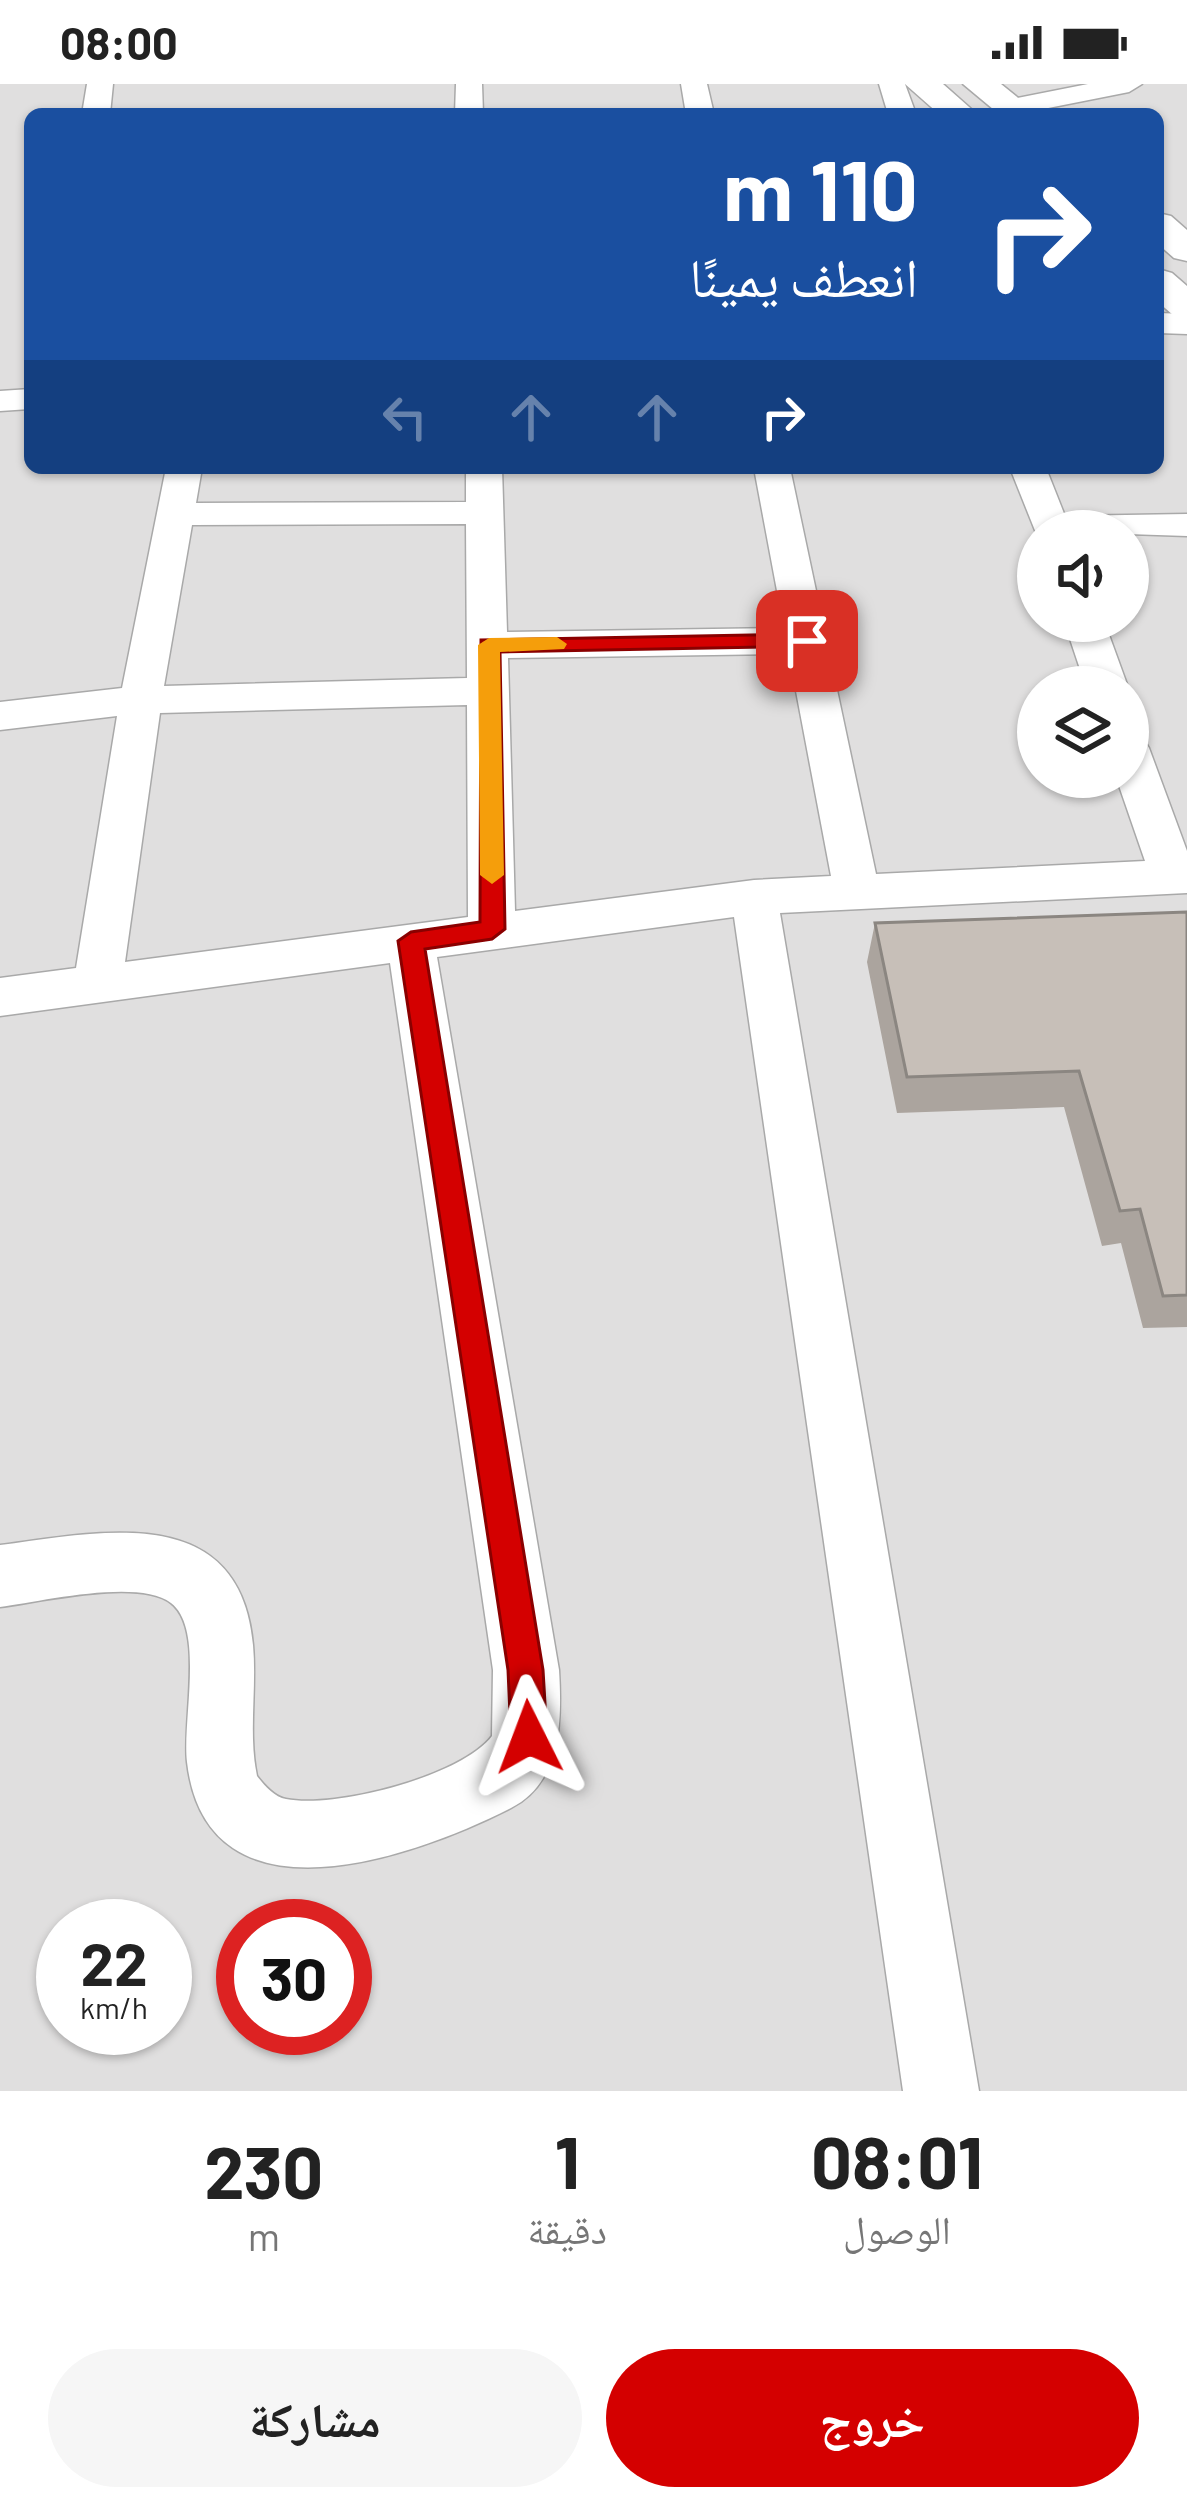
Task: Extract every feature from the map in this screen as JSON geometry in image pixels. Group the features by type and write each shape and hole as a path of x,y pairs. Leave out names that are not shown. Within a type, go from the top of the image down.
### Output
{"street":[{"path":"922,84 952,108"},
{"path":"980,84 1013,108"},
{"path":"1029,108 1129,84"},
{"path":"1164,229 1187,250"},
{"path":"1164,286 1187,307"},
{"path":"97,985 141,700 183,474"},
{"path":"484,474 492,929"},
{"path":"773,474 857,892"},
{"path":"1030,474 1045,510"},
{"path":"173,514 484,513"},
{"path":"1149,527 1187,526"},
{"path":"489,645 807,641"},
{"path":"0,716 141,700 490,691"},
{"path":"0,997 754,897 1180,876 1148,798"},
{"path":"754,897 941,2091"},
{"path":"0,1576 119,1562 164,1566 196,1583 214,1609 223,1648 219,1755 234,1803 263,1830 307,1836 411,1817 505,1777 529,1737 526,1670 411,941"}],"shaded area":[{"path":"0,84 1187,84 1187,2091 0,2091"}],"building":[{"path":"1187,912 1187,1295 1163,1296 1140,1209 1120,1211 1079,1071 907,1077 875,923"}],"slow traffic":[{"path":"492,875 489,645 557,644"}],"route":[{"path":"529,1737 526,1670 411,941 492,929 489,645 807,641"}]}
